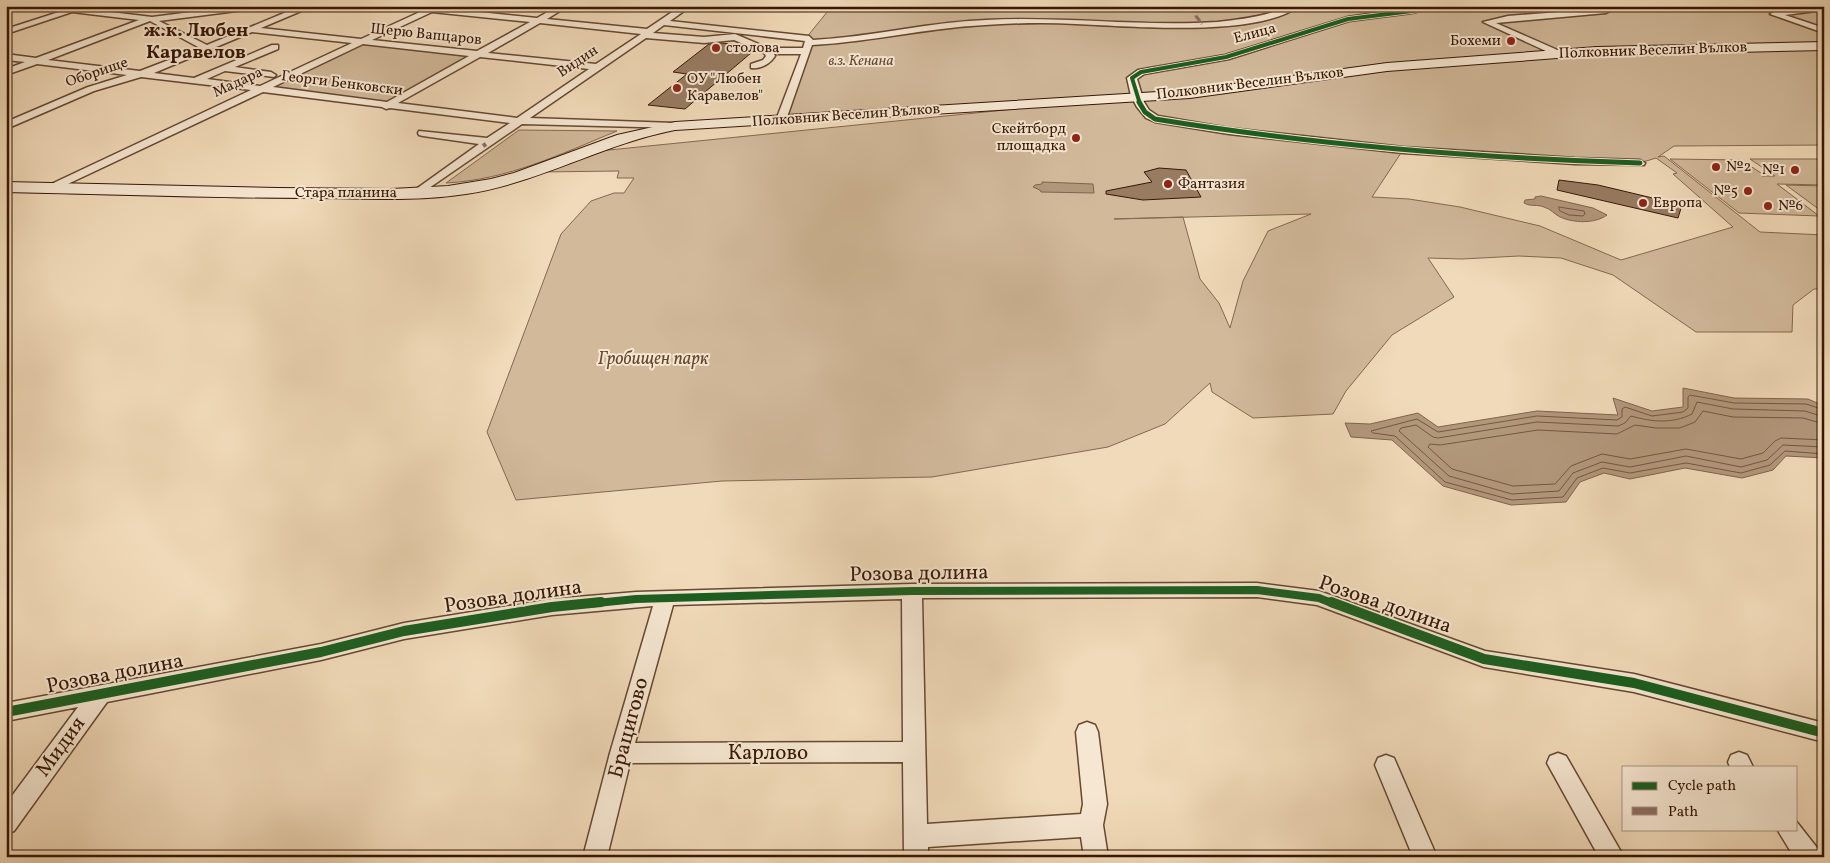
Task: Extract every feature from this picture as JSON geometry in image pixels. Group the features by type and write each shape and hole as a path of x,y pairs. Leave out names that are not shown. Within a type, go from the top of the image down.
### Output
{"main road":[{"name":"Полковник Веселин Вълков","path":"675,126 1224,90 1387,67 1559,54 1646,49 1824,46"},
{"name":"Стара планина","path":"6,187 416,194 492,185 536,171 630,136 675,126"}],"street":[{"path":"38,6 70,11 152,18 260,6"},
{"path":"6,32 84,6"},
{"path":"6,72 186,6"},
{"name":"Оборище","path":"6,126 91,89 162,66 309,6"},
{"path":"401,6 434,8 704,40 721,36 735,37 767,51 772,56 766,62 754,66"},
{"path":"386,106 564,6"},
{"path":"767,51 806,44 854,40 970,23 1074,18 1156,25 1214,24 1253,19 1283,12 1295,6"},
{"name":"Елица","path":"1136,97 1132,78 1133,75 1140,72 1226,56 1294,38 1348,19 1412,12 1434,6"},
{"path":"1559,54 1487,22 1508,18 1606,11 1599,6"},
{"path":"669,7 684,8"},
{"name":"Мадара","path":"51,188 434,8"},
{"name":"Видин","path":"416,194 684,8"},
{"path":"1824,8 1774,14 1824,31"},
{"path":"6,24 70,11"},
{"path":"152,18 157,23 207,48"},
{"path":"664,23 806,44"},
{"name":"Щерю Вапцаров","path":"252,30 598,67"},
{"path":"854,40 866,42 905,41"},
{"path":"781,120 806,44"},
{"path":"196,80 275,47"},
{"name":"Георги Бенковски","path":"6,56 386,106 519,121 675,126"},
{"path":"162,66 212,73"},
{"path":"224,69 271,75"},
{"path":"1136,97 1144,112 1155,119 1229,131 1403,150 1575,161 1640,163"},
{"path":"422,133 487,144"},
{"name":"Розова долина","path":"6,712 99,696 321,652 404,631 552,607 636,599 912,591 1257,590 1319,598 1484,659 1634,683 1824,732"},
{"path":"912,591 916,846 1091,825"},
{"name":"Брацигово","path":"595,857 621,753 665,599"},
{"name":"Мидия","path":"6,823 99,696"},
{"path":"1087,732 1095,804 1091,825 1096,857"},
{"name":"Карлово","path":"621,753 914,752"},
{"path":"1558,763 1612,857"},
{"path":"1386,765 1425,857"},
{"path":"1790,830 1809,857"}],"green space":[{"path":"832,6 1824,6 1824,145 1674,146 1658,157 1664,156 1760,232 1824,235 1824,289 1814,289 1793,305 1792,332 1696,332 1613,275 1561,258 1519,256 1462,259 1428,258 1454,297 1392,335 1346,391 1333,414 1253,418 1212,392 1210,383 1165,424 1108,447 932,477 722,481 516,500 487,432 561,234 591,201 614,193 624,193 634,178 617,178 619,171 540,172 599,151 1114,99 781,120 806,38","holes":["1403,150 1640,163 1656,158 1677,173 1673,174 1733,227 1621,260 1540,226 1460,207 1409,199 1372,197","1311,214 1268,231 1243,281 1230,328 1219,303 1200,279 1183,217"]},
{"path":"364,43 473,55 388,103 269,88"},
{"path":"519,130 617,131 533,165 491,177 446,183"},
{"path":"1670,159 1741,160 1764,175 1762,176 1775,176 1750,159 1817,159 1824,163 1824,185 1777,184 1819,216 1739,213"},
{"path":"1786,185 1824,186 1824,213"}],"water":[{"path":"1042,182 1093,184 1094,193 1041,192 1033,187 1042,184"},
{"path":"1541,196 1593,208 1607,215 1596,220 1584,222 1560,217 1546,208 1524,203 1525,200"},
{"path":"1683,388 1734,398 1808,399 1824,406 1824,458 1786,456 1773,470 1742,478 1685,468 1630,479 1604,473 1580,482 1566,502 1511,505 1443,486 1392,440 1351,437 1345,423 1370,424 1418,413 1438,427 1537,411 1618,415 1613,398 1652,411 1683,407"}],"building":[{"path":"709,44 733,44 726,50 751,53 685,109 648,105 687,74 673,72"},
{"name":"Фантазия","path":"1159,168 1186,170 1201,197 1143,200 1106,194 1106,191 1152,182 1144,172"},
{"name":"Европа","path":"1559,180 1598,185 1682,205 1678,218 1557,190"}],"marked path":[{"path":"1199,6 1196,16 1202,24"}],"cycle path":[{"path":"1434,6 1412,11 1348,19 1226,57 1141,72 1132,78 1134,90 1145,112 1155,119 1229,131 1403,150 1575,161 1640,163"},
{"path":"6,712 321,652 404,631 552,607 636,599 912,591 1257,590 1319,598 1484,659 1634,683 1824,733"}],"place":[{"name":"Бохеми","path":"1511,41"},
{"name":"столова","path":"716,48"},
{"name":"ОУ \"Любен Каравелов\"","path":"677,88"},
{"name":"Скейтборд площадка","path":"1076,138"},
{"name":"№2","path":"1716,167"},
{"name":"№1","path":"1795,170"},
{"name":"Фантазия","path":"1168,184"},
{"name":"№5","path":"1748,191"},
{"name":"Европа","path":"1643,203"},
{"name":"№6","path":"1768,206"}],"district":[{"name":"ж.к. Любен Каравелов","path":"196,42"}],"park label":[{"name":"в.з. Кенана","path":"861,61"},
{"name":"Гробищен парк","path":"653,359"}]}
